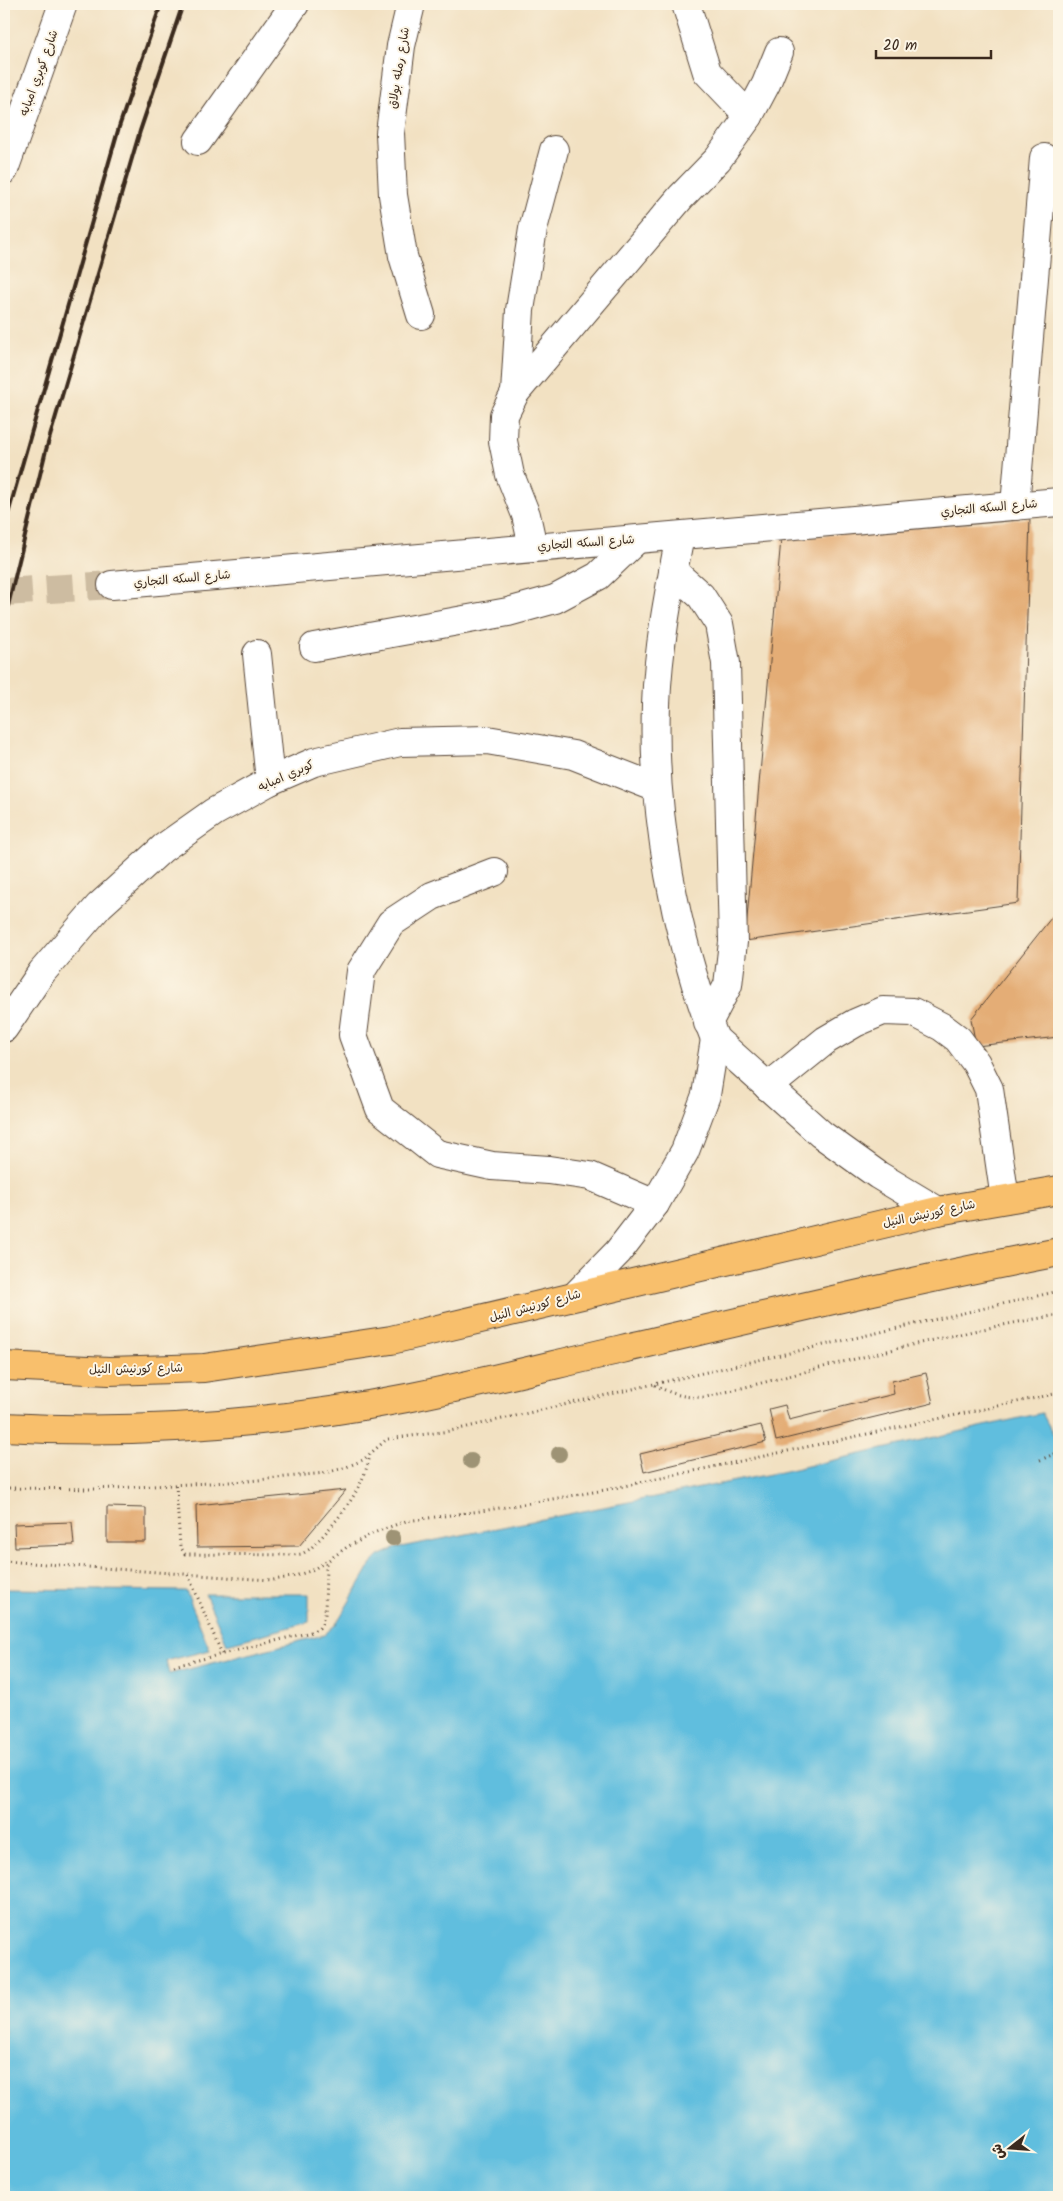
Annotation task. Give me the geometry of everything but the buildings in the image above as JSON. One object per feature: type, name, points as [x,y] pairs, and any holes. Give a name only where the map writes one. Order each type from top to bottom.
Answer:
[{"type":"highway","name":"شارع كورنيش النيل","points":[[4,1366],[109,1371],[204,1368],[390,1340],[484,1320],[576,1295],[938,1211],[1059,1190]]},
{"type":"highway","points":[[4,1427],[122,1428],[218,1423],[315,1413],[410,1397],[942,1275],[1059,1252]]},
{"type":"street","name":"شارع كوبري امبابه","points":[[4,170],[63,4]]},
{"type":"street","points":[[198,141],[295,4]]},
{"type":"street","name":"شارع رمله بولاق","points":[[411,4],[401,46],[390,133],[393,195],[403,256],[421,316]]},
{"type":"street","points":[[686,4],[707,72],[749,116]]},
{"type":"street","points":[[533,547],[526,515],[510,475],[503,441],[504,415],[515,393],[651,231],[718,159],[749,116],[766,84],[779,52]]},
{"type":"street","points":[[515,393],[522,302],[533,229],[554,150]]},
{"type":"street","points":[[1016,506],[1044,158]]},
{"type":"street","name":"شارع السكه التجاري","points":[[112,585],[1059,502]]},
{"type":"street","points":[[680,536],[664,622],[656,705],[657,788],[668,874],[689,957],[711,1031],[768,1087],[821,1134],[878,1176],[938,1211]]},
{"type":"street","points":[[314,647],[508,612],[555,599],[598,576],[636,540]]},
{"type":"street","points":[[576,1295],[618,1252],[655,1204],[685,1151],[706,1095],[711,1031],[728,985],[733,942],[726,663],[718,624],[701,596],[673,571]]},
{"type":"street","points":[[256,654],[270,781]]},
{"type":"street","name":"كوبري امبابه","points":[[4,1028],[42,972],[98,906],[163,848],[214,812],[270,781],[314,762],[400,742],[487,740],[574,755],[657,788]]},
{"type":"street","points":[[494,872],[432,896],[391,923],[361,971],[353,1035],[380,1109],[437,1154],[492,1166],[550,1170],[590,1176],[655,1204]]},
{"type":"street","points":[[768,1087],[826,1040],[855,1023],[883,1010],[913,1012],[942,1027],[958,1039],[976,1063],[985,1080],[989,1089],[1005,1199]]},
{"type":"path","points":[[388,1439],[443,1432],[1059,1291]]},
{"type":"path","points":[[654,1385],[670,1394],[688,1398],[706,1397],[947,1337],[1014,1322],[1059,1315]]},
{"type":"path","points":[[4,1561],[273,1580],[292,1577],[326,1562],[348,1546],[376,1532],[406,1521],[488,1510],[606,1490],[1059,1393]]},
{"type":"path","points":[[4,1488],[95,1489],[248,1481],[325,1473],[344,1468],[370,1455],[388,1439],[405,1411],[410,1397]]},
{"type":"path","points":[[1040,1460],[1059,1452]]},
{"type":"path","points":[[176,1485],[180,1546],[185,1554],[302,1554],[310,1549],[355,1494],[362,1482],[370,1455]]},
{"type":"path","points":[[174,1666],[311,1632],[319,1628],[325,1617],[326,1562]]},
{"type":"path","points":[[188,1575],[222,1654]]},
{"type":"water","points":[[1042,1413],[1059,1445],[1059,2197],[4,2197],[4,1589],[186,1591],[210,1650],[166,1661],[169,1674],[324,1635],[336,1624],[372,1563],[379,1556],[396,1548],[781,1472]]},
{"type":"water","points":[[205,1594],[309,1594],[309,1622],[227,1644]]},
{"type":"tunnel","points":[[4,592],[112,585]]},
{"type":"railway","points":[[4,528],[119,127],[161,4]]},
{"type":"railway","points":[[4,622],[46,450],[140,131],[183,4]]}]
